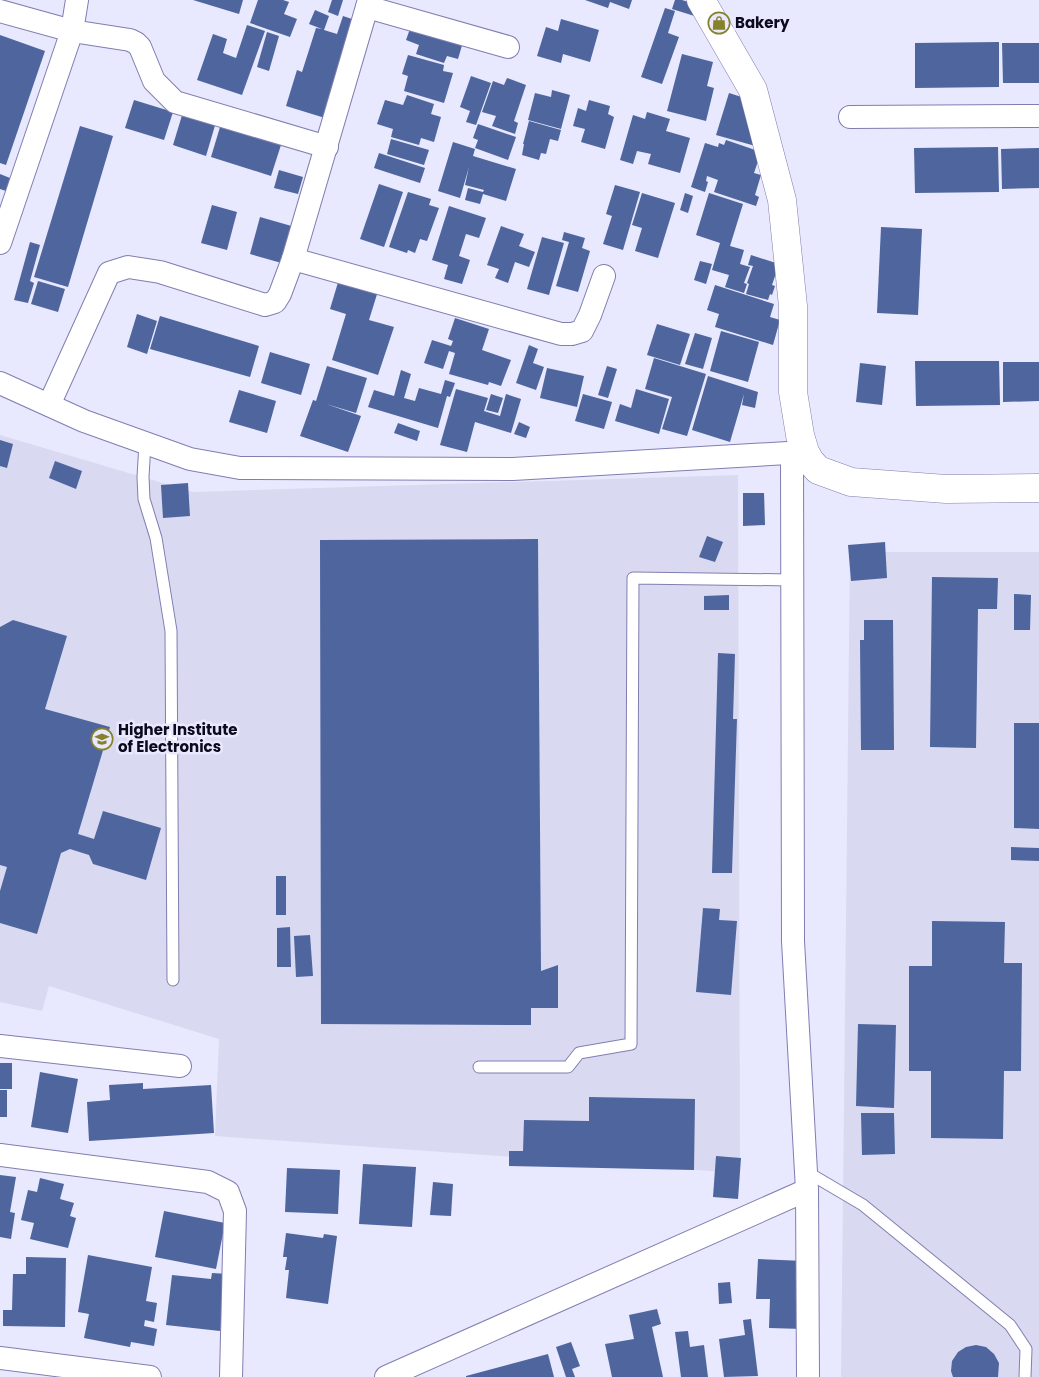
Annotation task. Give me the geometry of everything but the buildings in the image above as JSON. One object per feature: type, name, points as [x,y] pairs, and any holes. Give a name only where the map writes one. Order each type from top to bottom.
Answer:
[{"type":"street","points":[[0,243],[72,31],[77,0]]},
{"type":"street","points":[[701,0],[753,90],[782,200],[794,306],[793,392],[799,453],[792,580],[792,941],[807,1181],[808,1377]]},
{"type":"street","points":[[49,405],[109,273],[128,267],[160,272],[265,305],[275,302],[280,294],[292,259],[368,4],[508,47]]},
{"type":"street","points":[[0,11],[72,31],[130,40],[140,47],[154,81],[175,102],[326,146]]},
{"type":"street","points":[[850,117],[1039,116]]},
{"type":"street","points":[[292,259],[561,334],[572,334],[582,331],[604,276]]},
{"type":"street","points":[[0,383],[84,421],[190,459],[240,468],[513,469],[799,453],[818,470],[851,482],[946,489],[1039,488]]},
{"type":"street","points":[[0,1046],[180,1066]]},
{"type":"street","points":[[0,1155],[208,1182],[228,1192],[235,1211],[231,1377]]},
{"type":"street","points":[[386,1377],[807,1181]]},
{"type":"street","points":[[0,1358],[150,1377]]},
{"type":"lane","points":[[145,443],[144,499],[156,538],[171,631],[173,980]]},
{"type":"lane","points":[[479,1067],[568,1067],[579,1053],[631,1044],[633,578],[792,580]]},
{"type":"lane","points":[[807,1181],[863,1205],[1010,1325],[1026,1349],[1025,1377]]},
{"type":"shaded area","points":[[0,435],[193,492],[738,475],[740,1173],[215,1136],[219,1039],[49,986],[42,1011],[0,1002]]},
{"type":"shaded area","points":[[850,552],[1039,552],[1039,1377],[841,1377]]},
{"type":"place","name":"Bakery","points":[[719,23]]},
{"type":"place","name":"Higher Institute of Electronics","points":[[102,739]]}]
